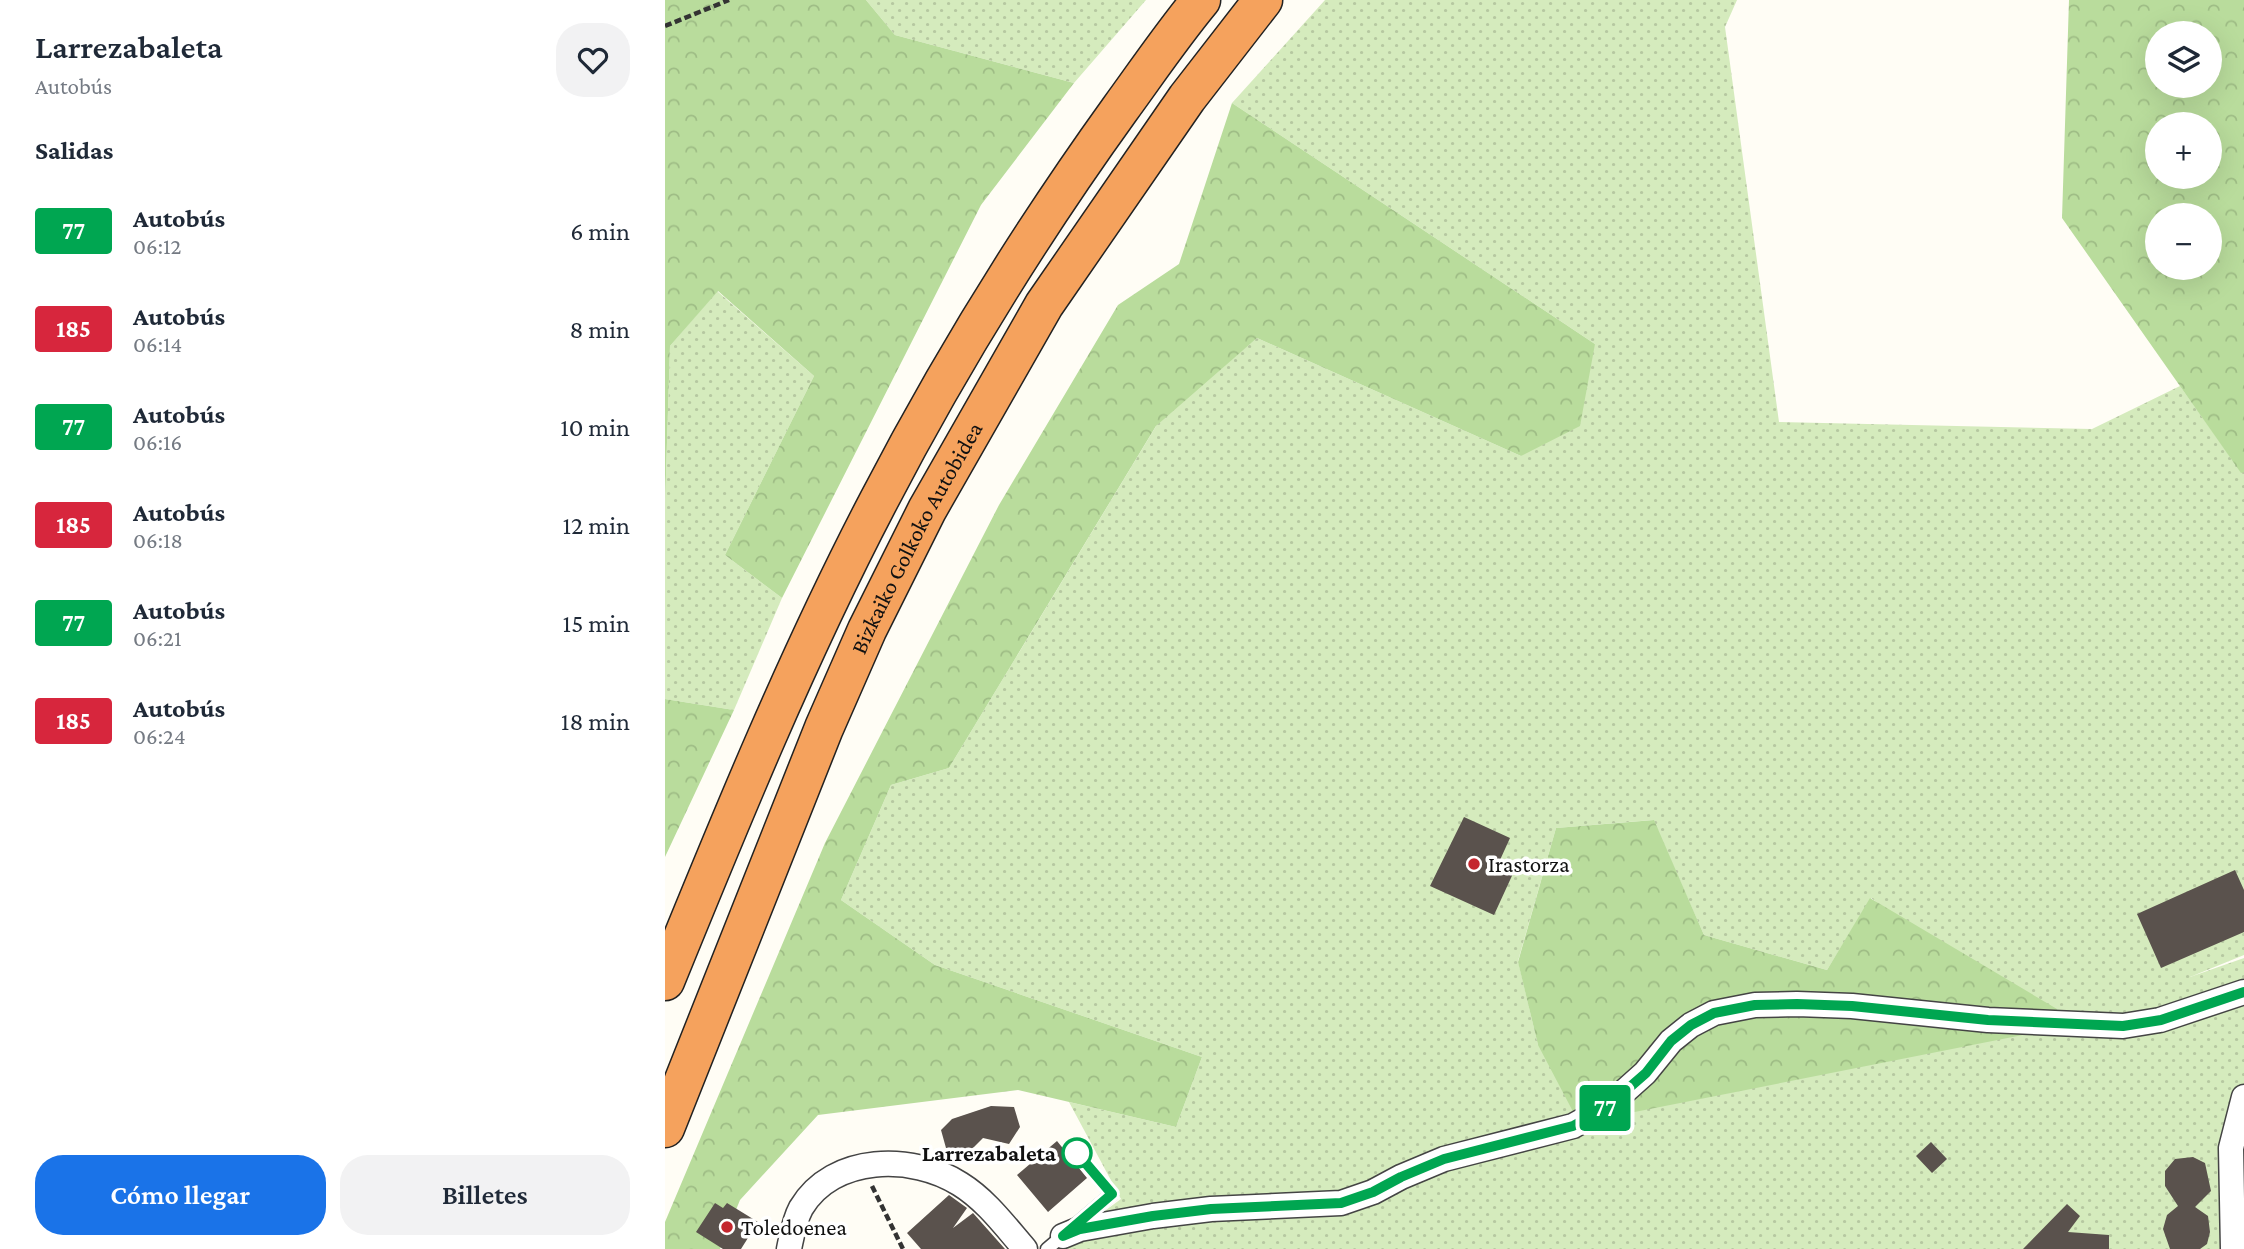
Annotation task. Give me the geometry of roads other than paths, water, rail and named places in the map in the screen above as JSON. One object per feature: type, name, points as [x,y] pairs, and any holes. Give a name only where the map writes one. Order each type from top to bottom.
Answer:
[{"type":"highway","points":[[665,981],[730,822],[808,646],[877,503],[933,401],[1017,260],[1094,145],[1201,0]]},
{"type":"highway","name":"Bizkaiko Golkoko Autobidea","points":[[665,1128],[824,728],[867,630],[927,510],[1044,305],[1187,99],[1263,0]]},
{"type":"street","points":[[1055,1243],[1080,1229],[1176,1213],[1341,1203],[1373,1192],[1444,1159],[1573,1126],[1607,1107],[1646,1073],[1671,1041],[1691,1025],[1714,1013],[1755,1005],[1797,1004],[1852,1006],[1988,1020],[2123,1026],[2161,1020],[2244,992]]},
{"type":"street","points":[[2233,1249],[2231,1148],[2244,1097]]},
{"type":"street","points":[[789,1249],[795,1221],[802,1206],[814,1192],[830,1180],[862,1166],[890,1163],[914,1166],[948,1177],[978,1196],[1024,1249]]},
{"type":"lane","points":[[1055,1243],[1112,1194],[1077,1153]]},
{"type":"place","name":"Irastorza","points":[[1474,864]]},
{"type":"place","name":"Larrezabaleta","points":[[1077,1153]]},
{"type":"place","name":"Toledoenea","points":[[727,1227]]}]
